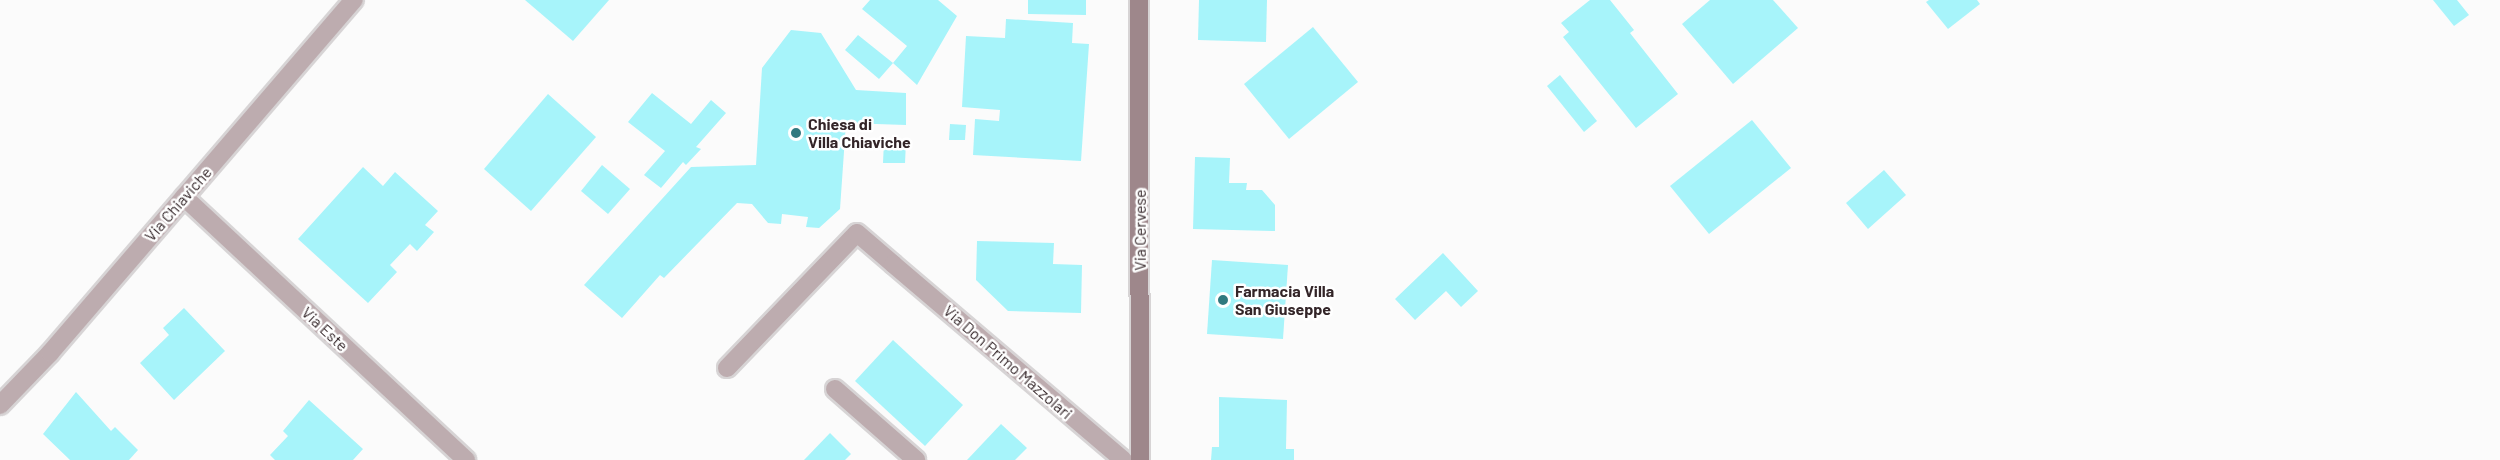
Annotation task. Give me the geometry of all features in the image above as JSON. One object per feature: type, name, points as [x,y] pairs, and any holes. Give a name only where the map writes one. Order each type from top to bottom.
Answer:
[{"type":"main road","name":"Via Cervese","points":[[1139,0],[1140,460]]},
{"type":"street","name":"Via Chiaviche","points":[[0,405],[50,353],[354,0]]},
{"type":"street","name":"Via Este","points":[[184,197],[466,460]]},
{"type":"street","name":"Via Don Primo Mazzolari","points":[[727,368],[857,233],[1123,460]]},
{"type":"street","points":[[835,389],[916,460]]},
{"type":"building","points":[[525,0],[609,0],[573,41]]},
{"type":"building","points":[[870,0],[938,0],[957,16],[917,85],[893,63],[907,46],[862,9]]},
{"type":"building","points":[[1028,0],[1086,0],[1086,15],[1028,14]]},
{"type":"building","points":[[1199,0],[1267,0],[1266,42],[1198,40]]},
{"type":"building","points":[[1590,0],[1610,0],[1634,30],[1630,33],[1678,94],[1636,128],[1563,37],[1569,32],[1561,23]]},
{"type":"building","points":[[1710,0],[1773,0],[1798,28],[1733,84],[1682,24]]},
{"type":"building","points":[[1929,0],[1977,0],[1980,4],[1948,29],[1926,2]]},
{"type":"building","points":[[2433,0],[2457,0],[2469,15],[2454,26]]},
{"type":"building","points":[[1006,19],[1073,23],[1072,43],[1089,44],[1081,161],[973,155],[975,119],[999,121],[1000,110],[962,107],[966,36],[1005,38]]},
{"type":"building","points":[[1313,27],[1358,82],[1289,139],[1244,84]]},
{"type":"building","points":[[791,30],[821,33],[856,90],[906,93],[906,125],[846,123],[840,209],[819,228],[806,227],[808,217],[782,214],[781,224],[768,223],[752,204],[737,203],[664,278],[660,275],[622,318],[584,285],[691,167],[756,165],[762,68]]},
{"type":"building","points":[[858,35],[893,63],[879,79],[845,50]]},
{"type":"building","points":[[1560,75],[1597,121],[1584,132],[1547,86]]},
{"type":"building","points":[[652,93],[691,124],[711,100],[726,113],[696,147],[701,149],[686,165],[683,162],[661,188],[644,175],[665,151],[628,122]]},
{"type":"building","points":[[548,94],[596,137],[531,211],[484,169]]},
{"type":"building","points":[[1752,120],[1791,168],[1709,234],[1670,186]]},
{"type":"building","points":[[950,124],[966,125],[965,140],[949,140]]},
{"type":"building","points":[[884,141],[906,142],[905,163],[883,163]]},
{"type":"building","points":[[1195,157],[1230,158],[1229,183],[1247,183],[1246,190],[1262,190],[1275,205],[1275,231],[1193,229]]},
{"type":"building","points":[[602,165],[630,189],[608,214],[581,191]]},
{"type":"building","points":[[363,167],[383,186],[395,172],[438,211],[425,225],[434,232],[417,251],[410,244],[390,265],[397,272],[368,303],[298,239]]},
{"type":"building","points":[[1884,170],[1906,195],[1868,229],[1846,203]]},
{"type":"building","points":[[977,241],[1054,243],[1053,264],[1082,265],[1081,313],[1008,311],[976,280]]},
{"type":"building","points":[[1443,253],[1478,291],[1461,307],[1446,291],[1415,320],[1395,299]]},
{"type":"building","points":[[1212,260],[1288,265],[1283,339],[1207,334]]},
{"type":"building","points":[[184,308],[225,351],[174,400],[140,363],[169,335],[163,328]]},
{"type":"building","points":[[893,340],[963,405],[925,446],[855,381]]},
{"type":"building","points":[[76,392],[111,431],[115,427],[138,450],[129,460],[70,460],[43,434]]},
{"type":"building","points":[[1219,397],[1287,400],[1286,449],[1294,449],[1294,460],[1211,460],[1212,447],[1219,447]]},
{"type":"building","points":[[309,400],[363,449],[353,460],[275,460],[270,455],[288,436],[283,431]]},
{"type":"building","points":[[1001,424],[1027,448],[1015,460],[967,460]]},
{"type":"building","points":[[830,433],[851,454],[845,460],[804,460]]},
{"type":"place","name":"Chiesa di Villa Chiaviche","points":[[796,133]]},
{"type":"place","name":"Farmacia Villa San Giuseppe","points":[[1223,300]]}]
